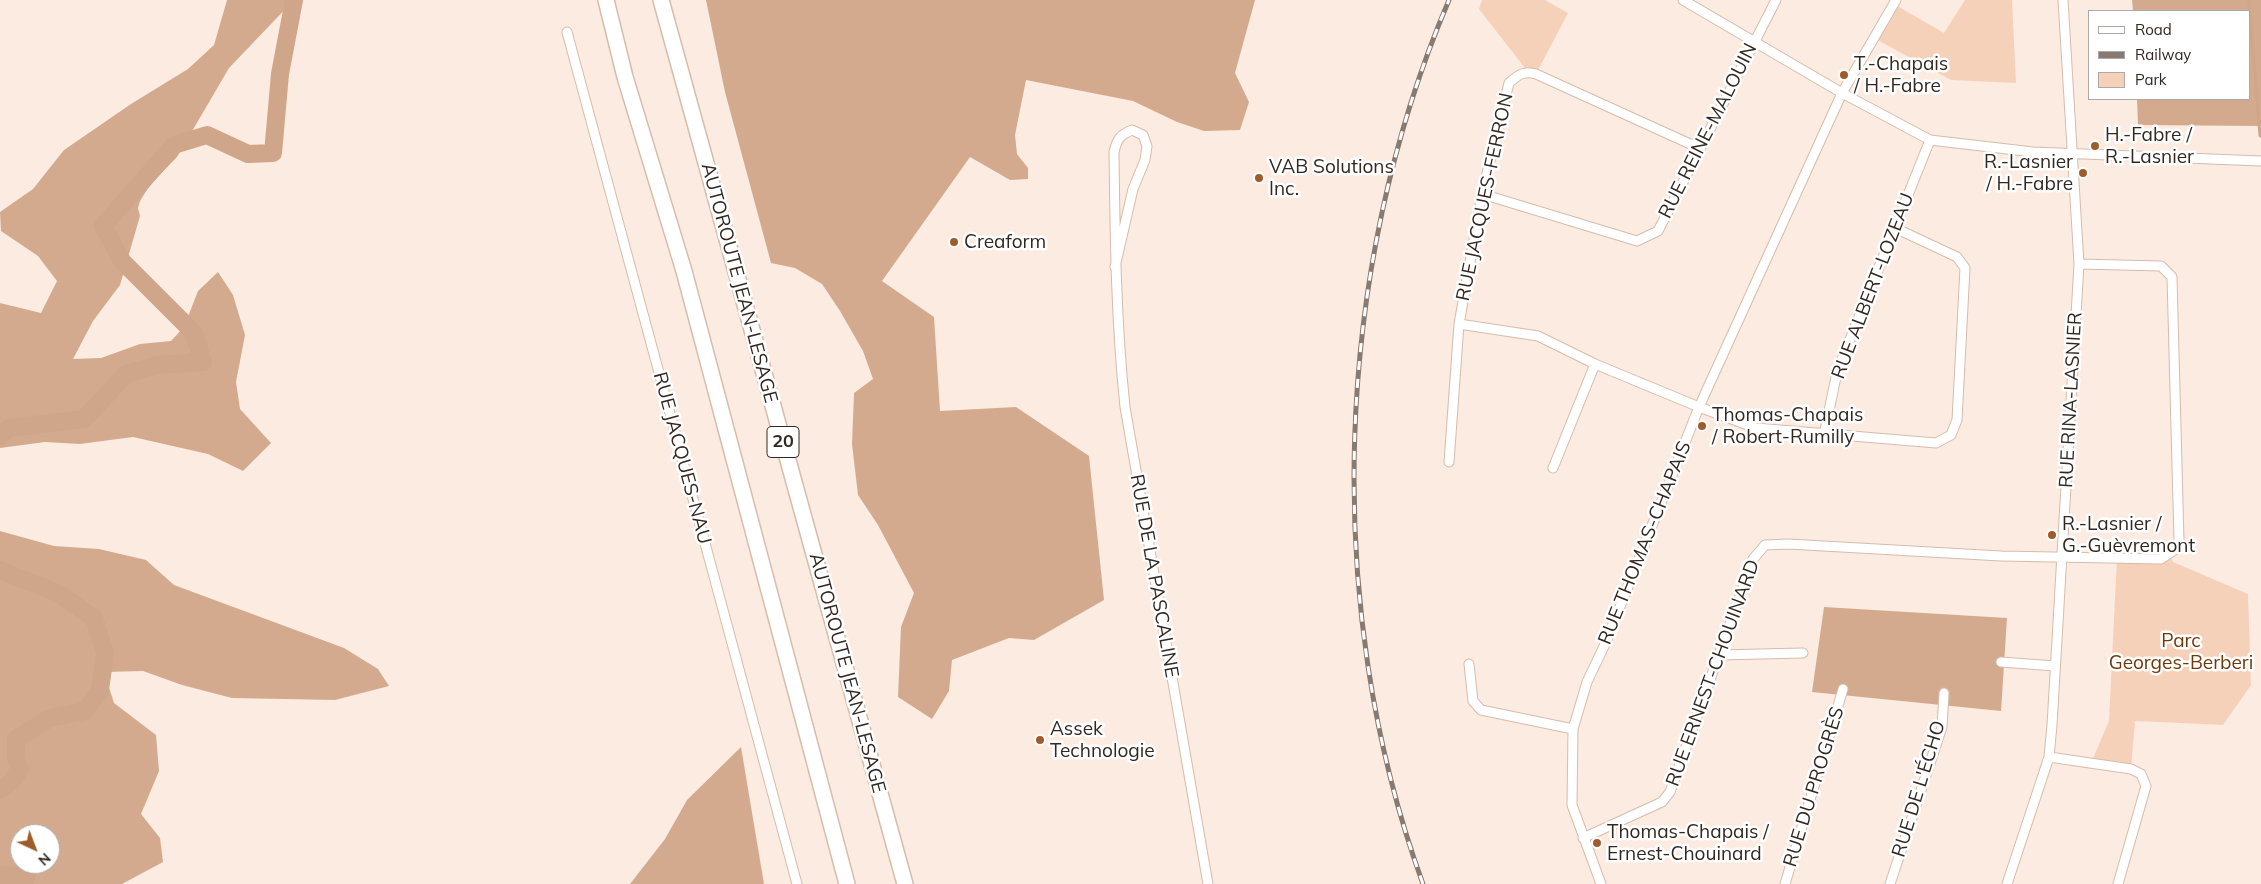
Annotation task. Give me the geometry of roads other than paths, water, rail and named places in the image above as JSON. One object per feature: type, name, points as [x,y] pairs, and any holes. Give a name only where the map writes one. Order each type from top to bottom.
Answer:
[{"type":"highway","points":[[606,0],[626,77],[686,280],[847,884]]},
{"type":"highway","name":"AUTOROUTE JEAN-LESAGE","points":[[661,0],[904,884]]},
{"type":"street","points":[[1683,0],[1842,93],[1930,140],[2033,152],[2261,161]]},
{"type":"street","name":"RUE REINE-MALOUIN","points":[[1482,194],[1637,241],[1658,231],[1776,0]]},
{"type":"street","name":"RUE THOMAS-CHAPAIS","points":[[1601,884],[1572,805],[1573,729],[1587,682],[1606,642],[1699,407],[1842,93],[1896,0]]},
{"type":"street","name":"RUE RINA-LASNIER","points":[[2007,884],[2050,757],[2079,264],[2063,0]]},
{"type":"street","name":"RUE JACQUES-NAU","points":[[567,32],[796,884]]},
{"type":"street","name":"RUE JACQUES-FERRON","points":[[1449,462],[1459,324],[1482,194],[1509,83],[1518,74],[1528,72],[1700,148]]},
{"type":"street","name":"RUE DE LA PASCALINE","points":[[1115,267],[1133,188],[1145,160],[1147,146],[1143,135],[1132,130],[1121,134],[1116,142],[1114,152],[1115,267],[1118,340],[1125,407],[1208,884]]},
{"type":"street","name":"RUE ALBERT-LOZEAU","points":[[1824,435],[1837,372],[1930,140]]},
{"type":"street","points":[[1459,324],[1538,336],[1595,364],[1699,407],[1756,428],[1936,443],[1951,435],[1958,420],[1965,268],[1957,257],[1895,228]]},
{"type":"street","points":[[2062,557],[2161,559],[2176,549],[2179,542],[2172,277],[2161,266],[2079,264]]},
{"type":"street","points":[[1553,468],[1595,364]]},
{"type":"street","name":"RUE ERNEST-CHOUINARD","points":[[1583,838],[1662,802],[1670,792],[1753,559],[1764,545],[1788,544],[2001,556],[2062,557]]},
{"type":"street","points":[[1718,655],[1803,653]]},
{"type":"street","points":[[2001,662],[2055,666]]},
{"type":"street","points":[[1469,664],[1473,701],[1481,710],[1573,729]]},
{"type":"street","name":"RUE DU PROGRÈS","points":[[1786,884],[1843,689]]},
{"type":"street","name":"RUE DE L'ÉCHO","points":[[1890,884],[1942,727],[1944,693]]},
{"type":"street","points":[[2050,757],[2131,769],[2141,774],[2146,786],[2118,884]]},
{"type":"waterway","points":[[0,436],[9,428],[84,419],[126,374],[157,365],[203,362],[194,333],[122,261],[103,226],[174,145],[207,135],[248,154],[273,153],[280,74],[294,0]]},
{"type":"waterway","points":[[2249,0],[2249,10]]},
{"type":"waterway","points":[[2251,26],[2260,136]]},
{"type":"waterway","points":[[0,570],[58,593],[94,618],[105,653],[100,690],[85,711],[50,718],[16,739],[16,759],[20,769],[11,782],[0,790]]},
{"type":"waterway","points":[[0,875],[27,876],[24,884]]},
{"type":"railway","points":[[1423,884],[1390,778],[1368,667],[1356,554],[1355,440],[1363,326],[1382,214],[1410,104],[1449,0]]},
{"type":"place","name":"T.-Chapais / H.-Fabre","points":[[1844,75]]},
{"type":"place","name":"H.-Fabre / R.-Lasnier","points":[[2095,146]]},
{"type":"place","name":"R.-Lasnier / H.-Fabre","points":[[2083,173]]},
{"type":"place","name":"VAB Solutions Inc.","points":[[1259,178]]},
{"type":"place","name":"Creaform","points":[[954,242]]},
{"type":"place","name":"Thomas-Chapais / Robert-Rumilly","points":[[1702,426]]},
{"type":"place","name":"R.-Lasnier / G.-Guèvremont","points":[[2052,535]]},
{"type":"place","name":"Assek Technologie","points":[[1040,740]]},
{"type":"place","name":"Thomas-Chapais / Ernest-Chouinard","points":[[1597,843]]},
{"type":"park label","name":"Parc Georges-Berberi","points":[[2181,652]]}]
